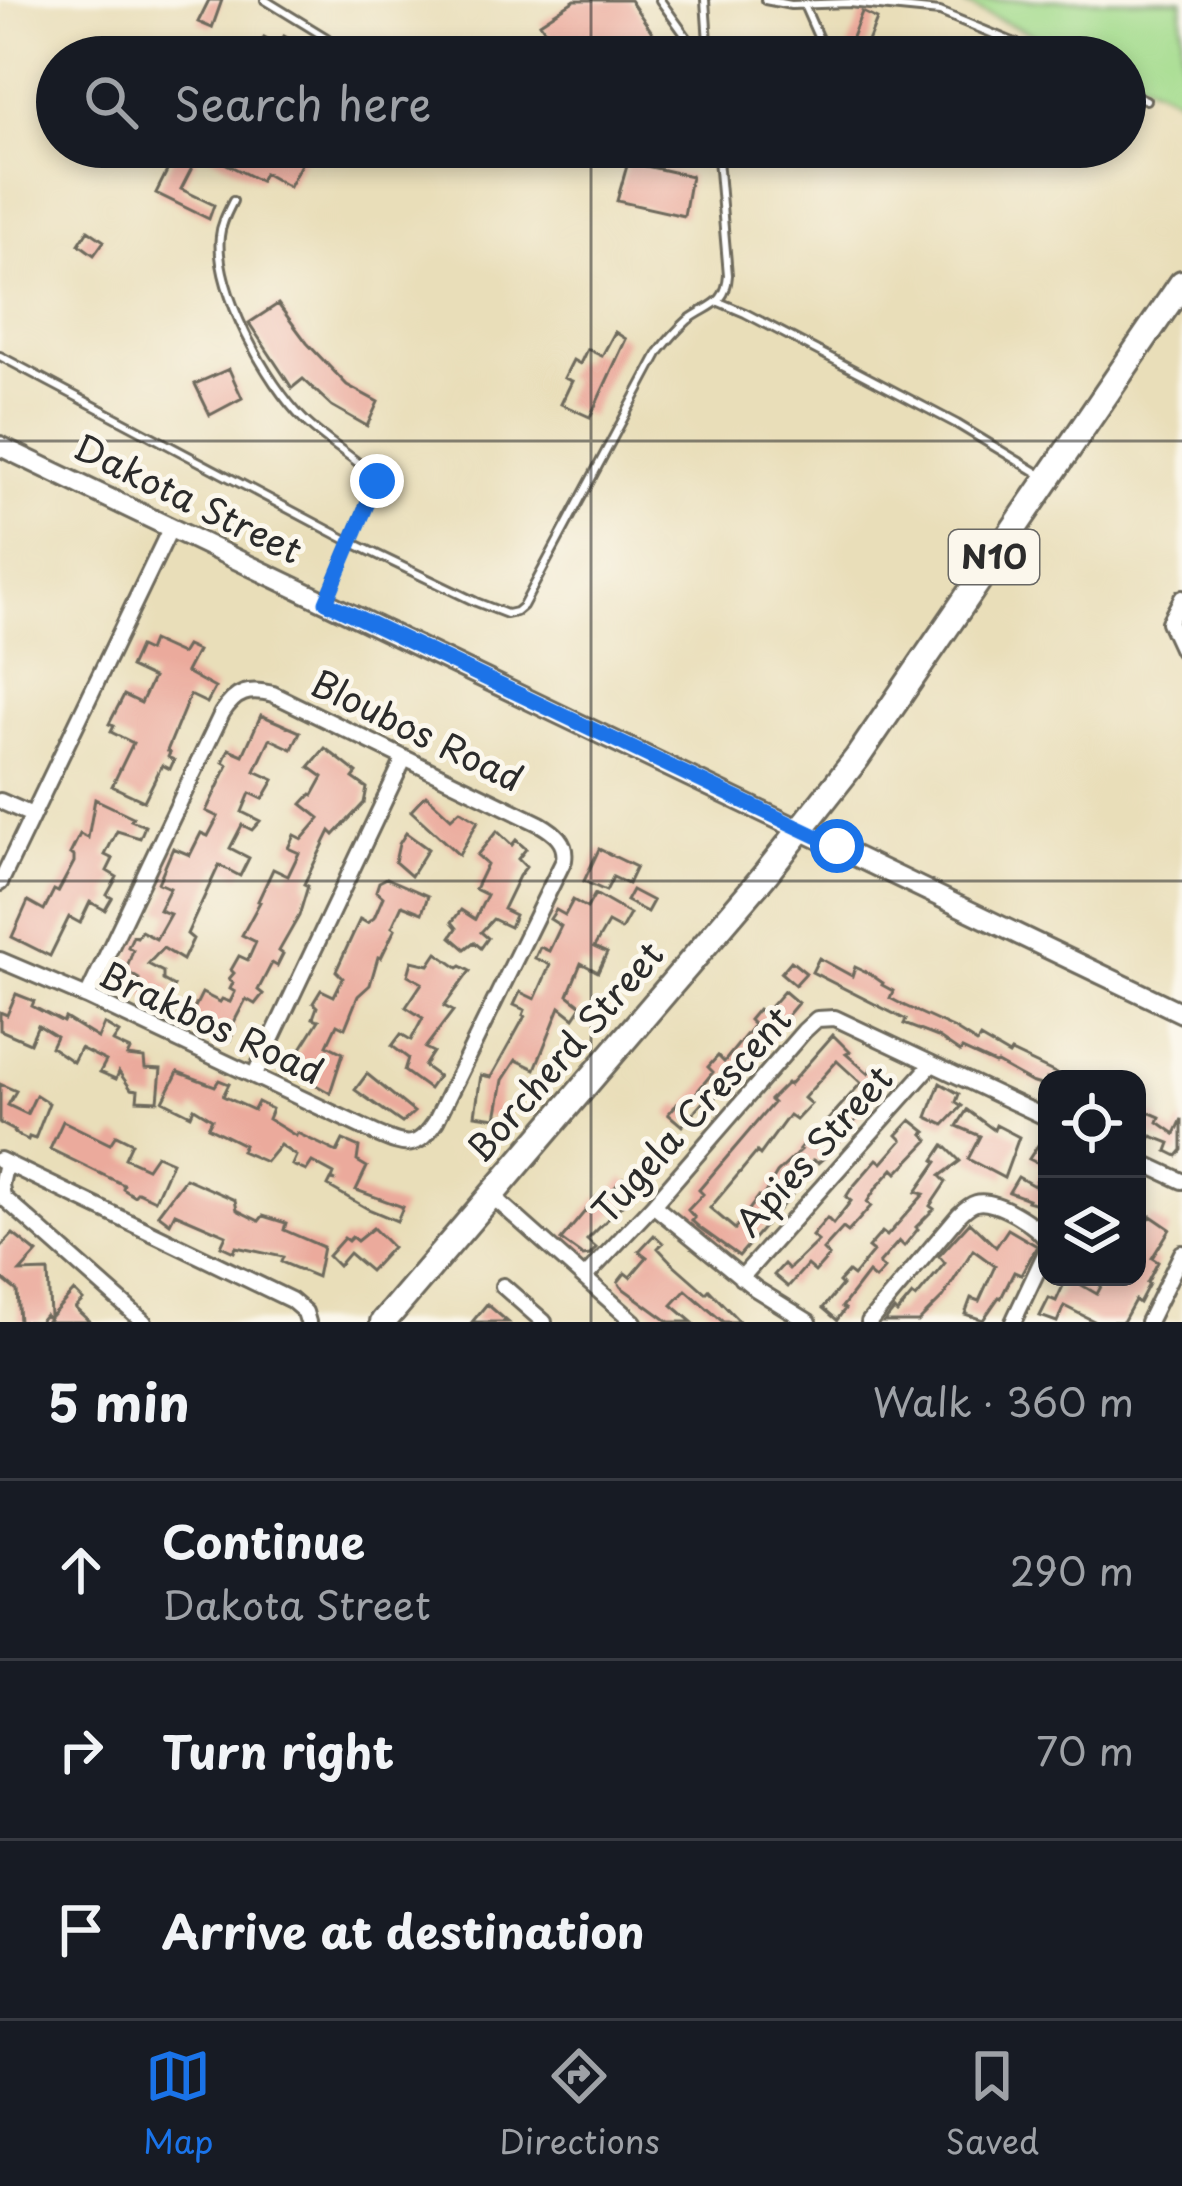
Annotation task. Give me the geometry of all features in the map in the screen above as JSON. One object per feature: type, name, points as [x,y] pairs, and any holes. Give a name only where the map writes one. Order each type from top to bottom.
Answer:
[{"type":"highway","name":"N10","points":[[802,829],[857,758],[1178,295]]},
{"type":"highway","name":"Borcherd Street","points":[[383,1322],[802,829]]},
{"type":"street","name":"Dakota Street","points":[[0,446],[1182,1013]]},
{"type":"street","points":[[0,883],[171,527]]},
{"type":"street","points":[[1182,598],[1169,622],[1182,650]]},
{"type":"street","name":"Bloubos Road","points":[[87,997],[230,699],[241,692],[273,694],[540,824],[564,848],[564,860],[436,1121],[420,1141],[396,1143]]},
{"type":"street","points":[[254,1076],[404,759]]},
{"type":"street","points":[[0,801],[32,815]]},
{"type":"street","name":"Brakbos Road","points":[[0,960],[396,1143]]},
{"type":"street","name":"Tugela Crescent","points":[[585,1277],[817,1019],[836,1018],[1038,1114]]},
{"type":"street","name":"Apies Street","points":[[742,1278],[932,1064]]},
{"type":"street","points":[[144,1322],[3,1197],[3,1162],[291,1300],[305,1312],[308,1322]]},
{"type":"street","points":[[1146,1164],[1182,1180]]},
{"type":"street","points":[[490,1194],[634,1322]]},
{"type":"street","points":[[869,1322],[972,1204],[985,1203],[1038,1228]]},
{"type":"street","points":[[653,1205],[768,1298],[809,1322]]},
{"type":"street","points":[[1148,1322],[1178,1273],[1182,1253]]},
{"type":"street","points":[[1013,1322],[1038,1269]]},
{"type":"street","points":[[503,1286],[544,1322]]},
{"type":"lane","points":[[265,0],[324,36]]},
{"type":"lane","points":[[660,0],[688,36]]},
{"type":"lane","points":[[705,0],[705,36]]},
{"type":"lane","points":[[765,0],[940,12],[998,36]]},
{"type":"lane","points":[[804,5],[817,36]]},
{"type":"lane","points":[[0,356],[351,542],[507,614],[519,610],[659,352],[674,333],[725,294],[728,275],[719,168]]},
{"type":"lane","points":[[233,201],[220,248],[233,305],[251,344],[286,402],[376,477],[326,602]]},
{"type":"lane","points":[[719,302],[957,424],[1047,479]]},
{"type":"green space","points":[[955,0],[1182,0],[1182,100],[1146,84],[1146,36],[1036,36]]},
{"type":"building","points":[[209,0],[222,0],[212,28],[198,22]]},
{"type":"building","points":[[575,0],[630,0],[655,36],[548,36],[540,23]]},
{"type":"building","points":[[862,12],[877,19],[870,36],[853,36]]},
{"type":"building","points":[[168,168],[192,168],[181,189],[214,205],[209,219],[156,193]]},
{"type":"building","points":[[234,168],[299,168],[289,187],[264,173],[260,181]]},
{"type":"building","points":[[626,168],[691,176],[684,216],[617,201]]},
{"type":"building","points":[[88,230],[104,241],[94,255],[79,244]]},
{"type":"building","points":[[278,304],[347,385],[378,402],[367,426],[332,406],[303,379],[292,388],[249,323]]},
{"type":"building","points":[[615,332],[626,339],[590,417],[561,404],[572,381],[564,378],[573,360],[580,364],[587,349],[602,356]]},
{"type":"building","points":[[229,369],[242,398],[210,415],[195,384]]},
{"type":"building","points":[[152,641],[181,654],[186,646],[197,651],[186,672],[215,688],[207,703],[190,695],[167,751],[174,760],[170,769],[162,765],[144,801],[112,786],[133,743],[111,732],[114,726],[109,724],[124,695],[141,703],[153,678],[130,667],[139,647],[148,651]]},
{"type":"building","points":[[261,715],[300,732],[292,749],[270,739],[255,771],[274,780],[263,799],[250,793],[242,812],[260,821],[252,830],[242,825],[230,848],[249,858],[240,876],[219,865],[187,934],[193,939],[183,960],[163,948],[148,964],[174,986],[164,1003],[137,993],[139,979],[126,971],[133,950],[128,947],[141,931],[156,939],[170,914],[159,910],[170,888],[158,883],[173,848],[190,855],[201,833],[208,836],[218,817],[206,811],[228,765],[223,762],[229,749],[243,755]]},
{"type":"building","points":[[325,748],[357,773],[353,778],[367,788],[364,803],[334,835],[330,831],[304,884],[308,886],[299,916],[279,951],[283,954],[277,966],[272,963],[255,1004],[246,999],[230,1040],[202,1028],[204,1022],[191,1015],[202,993],[230,1002],[235,992],[230,989],[231,970],[239,956],[248,960],[256,942],[242,935],[273,869],[288,876],[299,853],[288,848],[294,835],[302,839],[320,818],[302,804],[323,777],[309,767]]},
{"type":"building","points":[[426,795],[451,818],[460,810],[478,821],[459,855],[411,811]]},
{"type":"building","points":[[95,799],[145,826],[140,838],[117,831],[105,855],[113,859],[107,871],[117,877],[107,895],[112,898],[105,910],[90,902],[80,923],[69,917],[50,956],[12,937],[28,901],[44,910],[54,890],[58,892],[74,862],[70,854],[80,834],[88,838]]},
{"type":"building","points":[[497,831],[512,845],[516,840],[526,849],[518,859],[526,867],[503,909],[515,915],[510,927],[493,919],[481,932],[488,938],[481,948],[474,942],[465,949],[451,937],[457,928],[452,922],[461,910],[475,919],[487,895],[475,889],[487,864],[477,855]]},
{"type":"building","points":[[406,833],[428,849],[411,876],[395,862]]},
{"type":"building","points":[[599,849],[636,867],[628,884],[613,877],[606,891],[584,881]]},
{"type":"building","points":[[387,878],[428,896],[422,913],[402,905],[370,985],[358,996],[345,1028],[337,1024],[327,1045],[343,1053],[330,1093],[288,1069],[319,1020],[313,1018],[317,1007],[313,1003],[321,990],[334,996],[343,978],[336,971],[360,919],[367,923],[374,918],[383,897],[376,891]]},
{"type":"building","points":[[632,890],[653,901],[647,912],[626,901]]},
{"type":"building","points":[[595,894],[630,914],[621,930],[608,923],[594,947],[607,953],[598,972],[581,963],[568,995],[582,1006],[574,1018],[560,1007],[535,1069],[516,1060],[503,1080],[496,1118],[475,1115],[481,1075],[491,1077],[525,1016],[525,1010],[514,1005],[520,992],[535,999],[550,965],[535,958],[540,947],[549,951],[561,926],[550,919],[556,910],[565,915],[573,900],[587,908]]},
{"type":"building","points":[[437,953],[470,971],[444,1006],[453,1011],[425,1048],[433,1052],[424,1066],[438,1076],[429,1089],[404,1071],[408,1058],[392,1046],[401,1034],[411,1040],[423,1018],[406,1007],[422,983],[408,975],[412,961],[429,965]]},
{"type":"building","points":[[819,958],[852,976],[855,967],[883,983],[893,991],[890,998],[905,1006],[977,1043],[980,1038],[1049,1070],[1038,1070],[1038,1084],[1031,1082],[904,1024],[906,1020],[812,972]]},
{"type":"building","points":[[791,961],[806,973],[795,985],[781,973]]},
{"type":"building","points":[[784,991],[798,1003],[782,1022],[776,1016],[753,1045],[758,1049],[748,1061],[743,1057],[712,1091],[717,1095],[707,1107],[702,1103],[682,1126],[668,1114],[678,1103],[684,1108],[713,1072],[708,1067],[718,1056],[724,1062],[754,1025],[749,1020],[758,1009],[764,1014]]},
{"type":"building","points":[[16,994],[98,1038],[104,1024],[119,1033],[113,1042],[130,1050],[127,1056],[144,1058],[145,1068],[161,1069],[158,1101],[137,1100],[138,1090],[131,1089],[119,1072],[116,1079],[100,1072],[106,1061],[80,1048],[73,1062],[51,1047],[56,1036],[38,1025],[30,1043],[0,1030],[0,1012],[7,1015]]},
{"type":"building","points":[[833,1035],[868,1073],[875,1066],[889,1078],[825,1157],[818,1163],[813,1160],[795,1191],[739,1256],[692,1221],[695,1218],[688,1210],[703,1194],[699,1190],[773,1103],[770,1100]],"holes":[[[837,1061],[861,1083],[777,1173],[735,1229],[710,1208],[757,1152],[760,1155],[789,1115],[796,1120],[811,1104],[804,1098]]]},
{"type":"building","points":[[178,1072],[215,1086],[219,1080],[229,1084],[223,1096],[254,1110],[258,1102],[272,1109],[268,1119],[296,1136],[337,1152],[343,1140],[359,1147],[357,1161],[367,1167],[356,1190],[403,1207],[397,1221],[328,1186],[336,1181],[334,1174],[312,1162],[306,1171],[292,1165],[296,1156],[280,1145],[266,1162],[208,1127],[212,1119],[194,1108],[191,1115],[163,1101]]},
{"type":"building","points":[[367,1074],[414,1112],[402,1123],[355,1090]]},
{"type":"building","points":[[940,1083],[959,1094],[956,1102],[962,1106],[944,1125],[927,1117]]},
{"type":"building","points":[[0,1084],[16,1091],[8,1105],[27,1114],[36,1095],[49,1103],[35,1139],[28,1140],[0,1123]]},
{"type":"building","points":[[967,1110],[994,1130],[996,1125],[1019,1137],[1004,1178],[968,1159],[980,1136],[957,1126]]},
{"type":"building","points":[[1146,1111],[1160,1117],[1158,1122],[1175,1134],[1182,1119],[1182,1150],[1177,1156],[1167,1151],[1170,1143],[1152,1136],[1149,1141]]},
{"type":"building","points":[[911,1120],[929,1140],[877,1187],[867,1202],[871,1206],[848,1232],[843,1228],[823,1250],[829,1256],[815,1272],[807,1265],[788,1287],[774,1275],[784,1264],[789,1269],[818,1241],[812,1236],[827,1218],[833,1224],[851,1201],[846,1197],[851,1189],[877,1159],[882,1163],[902,1140],[897,1135]]},
{"type":"building","points":[[63,1121],[110,1144],[116,1135],[132,1143],[125,1158],[147,1168],[156,1155],[172,1162],[155,1200],[138,1192],[134,1196],[124,1185],[50,1149]]},
{"type":"building","points":[[944,1145],[960,1161],[940,1176],[946,1182],[930,1206],[934,1209],[904,1246],[899,1241],[879,1264],[884,1269],[875,1279],[868,1273],[837,1320],[823,1308],[842,1285],[839,1282],[848,1272],[853,1276],[873,1252],[868,1248],[882,1232],[887,1236],[924,1194],[916,1192]]},
{"type":"building","points":[[1018,1177],[1034,1186],[1038,1177],[1038,1204],[1009,1192]]},
{"type":"building","points":[[185,1178],[235,1200],[237,1210],[259,1221],[263,1216],[286,1223],[284,1230],[323,1247],[317,1277],[281,1262],[283,1257],[236,1247],[234,1252],[221,1246],[226,1235],[175,1213],[170,1223],[158,1214]]},
{"type":"building","points":[[623,1178],[637,1190],[587,1240],[596,1248],[590,1255],[583,1256],[561,1240],[597,1197],[603,1201]]},
{"type":"building","points":[[1151,1216],[1170,1229],[1152,1258],[1158,1262],[1149,1284],[1123,1322],[1096,1322],[1064,1306],[1057,1322],[1040,1316],[1049,1298],[1056,1301],[1063,1286],[1083,1286],[1097,1294],[1101,1286],[1146,1286],[1146,1222]]},
{"type":"building","points":[[970,1222],[996,1247],[1008,1229],[1037,1246],[1021,1275],[1014,1272],[983,1320],[965,1314],[971,1298],[979,1301],[995,1266],[973,1250],[943,1297],[918,1322],[884,1322],[912,1295],[916,1298],[945,1263],[939,1256]]},
{"type":"building","points":[[373,1228],[392,1247],[370,1271],[349,1253],[338,1266],[328,1256],[344,1238],[357,1241]]},
{"type":"building","points":[[13,1234],[37,1253],[20,1272],[48,1271],[50,1317],[74,1291],[83,1300],[75,1308],[90,1322],[46,1322],[45,1315],[39,1322],[19,1322],[17,1291],[0,1277],[0,1248]]},
{"type":"building","points":[[654,1235],[663,1243],[658,1248],[672,1263],[706,1293],[709,1290],[740,1322],[723,1322],[686,1290],[672,1305],[692,1322],[669,1322],[621,1287],[618,1282],[625,1273],[630,1277],[647,1257],[639,1251]]},
{"type":"building","points":[[487,1304],[508,1322],[472,1322]]},
{"type":"route","points":[[377,481],[326,602],[837,846]]}]
